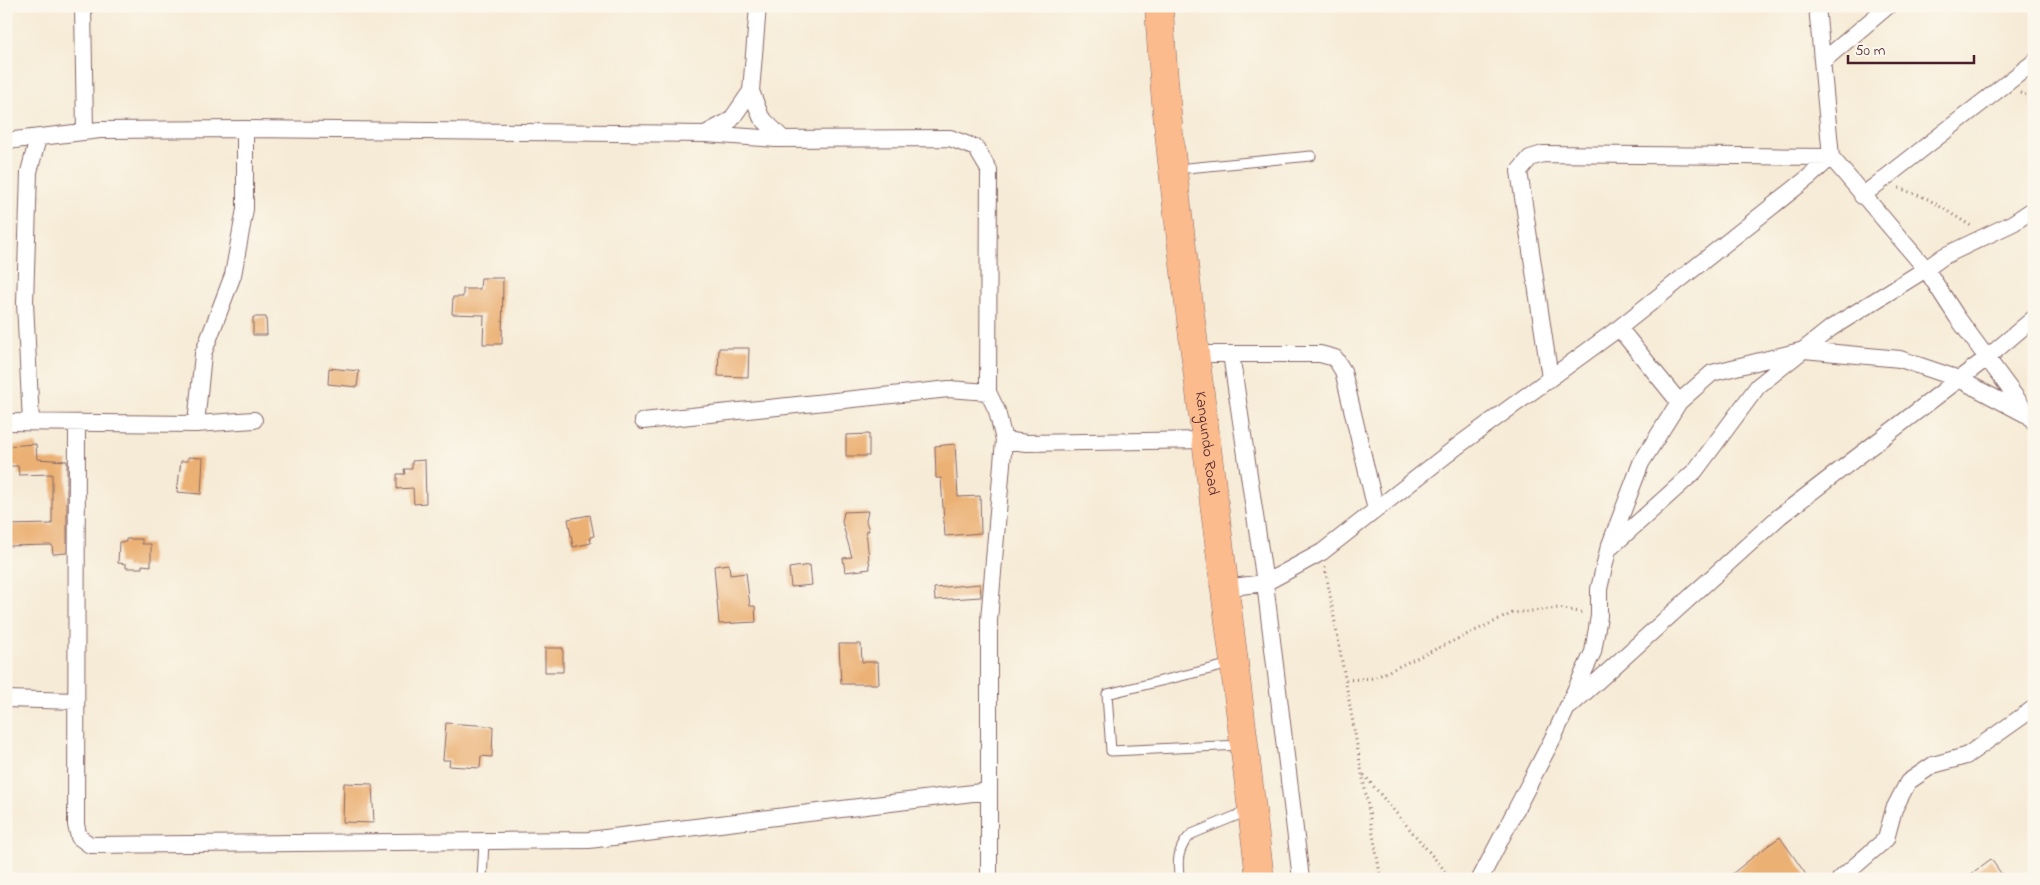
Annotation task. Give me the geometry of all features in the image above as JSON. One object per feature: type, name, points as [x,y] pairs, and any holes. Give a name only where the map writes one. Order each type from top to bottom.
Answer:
[{"type":"highway","name":"Kangundo Road","points":[[1159,6],[1161,52],[1205,440],[1245,745],[1260,879]]},
{"type":"street","points":[[83,6],[85,132]]},
{"type":"street","points":[[758,6],[751,91],[760,117],[783,139]]},
{"type":"street","points":[[1817,6],[1830,157],[1926,269],[1957,317],[1988,357],[2032,423]]},
{"type":"street","points":[[1823,61],[1888,6]]},
{"type":"street","points":[[1862,196],[2034,62]]},
{"type":"street","points":[[705,134],[732,120],[751,91]]},
{"type":"street","points":[[196,424],[203,354],[233,275],[245,209],[245,129]]},
{"type":"street","points":[[6,141],[85,132],[245,129],[705,134],[783,139],[950,138],[976,148],[989,170],[988,392],[997,411],[1004,440],[989,620],[989,879]]},
{"type":"street","points":[[31,422],[25,303],[29,172],[38,138]]},
{"type":"street","points":[[1550,378],[1519,171],[1530,158],[1543,154],[1830,157]]},
{"type":"street","points":[[1224,588],[1265,583],[1322,552],[1550,378],[1619,328],[1794,189],[1830,157]]},
{"type":"street","points":[[1608,550],[1695,471],[1758,386],[1831,328],[1944,256],[1985,237],[2034,209]]},
{"type":"street","points":[[1566,709],[1780,516],[1988,357],[2034,318]]},
{"type":"street","points":[[1619,328],[1679,402]]},
{"type":"street","points":[[1480,879],[1593,652],[1599,616],[1599,589],[1608,550],[1641,464],[1679,402],[1712,372],[1804,350],[1900,359],[1959,379],[2032,423]]},
{"type":"street","points":[[1196,354],[1320,354],[1335,358],[1343,371],[1376,510]]},
{"type":"street","points":[[1231,354],[1265,583],[1301,879]]},
{"type":"street","points":[[643,421],[949,389],[988,392]]},
{"type":"street","points":[[6,422],[196,424],[254,420]]},
{"type":"street","points":[[77,423],[76,826],[79,837],[90,846],[589,840],[989,791]]},
{"type":"street","points":[[1004,440],[1026,443],[1205,440]]},
{"type":"street","points":[[6,699],[76,701]]},
{"type":"street","points":[[1840,879],[1886,839],[1894,809],[1908,782],[1933,765],[1966,756],[2034,708]]},
{"type":"lane","points":[[1174,170],[1311,156]]},
{"type":"lane","points":[[1234,663],[1107,694],[1112,750],[1245,745]]},
{"type":"lane","points":[[1180,879],[1178,859],[1185,840],[1192,834],[1252,809]]},
{"type":"lane","points":[[482,879],[484,842]]},
{"type":"path","points":[[1898,187],[1928,199],[1985,237]]},
{"type":"path","points":[[1322,552],[1381,879]]},
{"type":"path","points":[[1346,680],[1374,678],[1513,613],[1558,608],[1599,616]]},
{"type":"path","points":[[1363,775],[1452,879]]},
{"type":"building","points":[[481,278],[503,278],[502,344],[483,344],[484,315],[452,314],[453,297],[463,297],[463,289],[480,289]]},
{"type":"building","points":[[253,317],[266,317],[267,335],[253,335]]},
{"type":"building","points":[[719,348],[749,348],[748,377],[718,376]]},
{"type":"building","points":[[329,368],[359,371],[357,387],[328,384]]},
{"type":"building","points":[[869,434],[869,456],[846,456],[846,435]]},
{"type":"building","points":[[36,444],[37,459],[67,461],[67,553],[53,554],[52,545],[6,546],[6,525],[52,524],[52,474],[19,475],[18,466],[6,466],[6,446]]},
{"type":"building","points":[[955,444],[958,497],[980,496],[981,533],[945,536],[941,478],[936,478],[935,446]]},
{"type":"building","points":[[188,457],[203,458],[201,494],[177,492],[181,461],[188,461]]},
{"type":"building","points":[[425,460],[426,503],[414,504],[413,488],[397,489],[397,474],[405,474],[404,469],[412,469],[412,461]]},
{"type":"building","points":[[868,511],[866,521],[869,531],[866,531],[870,569],[845,572],[843,558],[852,557],[842,522],[844,512]]},
{"type":"building","points":[[590,515],[594,536],[590,537],[591,543],[573,547],[568,519]]},
{"type":"building","points":[[126,539],[142,539],[142,544],[151,544],[151,566],[142,565],[142,568],[126,568],[126,564],[118,563],[119,542],[126,542]]},
{"type":"building","points":[[729,564],[730,575],[746,573],[750,606],[755,606],[756,622],[719,624],[714,566]]},
{"type":"building","points":[[810,565],[812,585],[791,587],[789,568]]},
{"type":"building","points":[[980,584],[981,597],[935,600],[934,588]]},
{"type":"building","points":[[839,644],[861,644],[862,662],[878,662],[879,684],[841,684]]},
{"type":"building","points":[[545,648],[563,648],[563,672],[545,672]]},
{"type":"building","points":[[446,723],[493,726],[492,757],[481,756],[480,768],[449,766],[450,760],[443,760]]},
{"type":"building","points":[[344,783],[372,784],[374,823],[343,822]]},
{"type":"building","points":[[1780,837],[1809,879],[1726,879],[1754,856]]},
{"type":"building","points":[[1991,859],[2005,879],[1964,879]]}]
